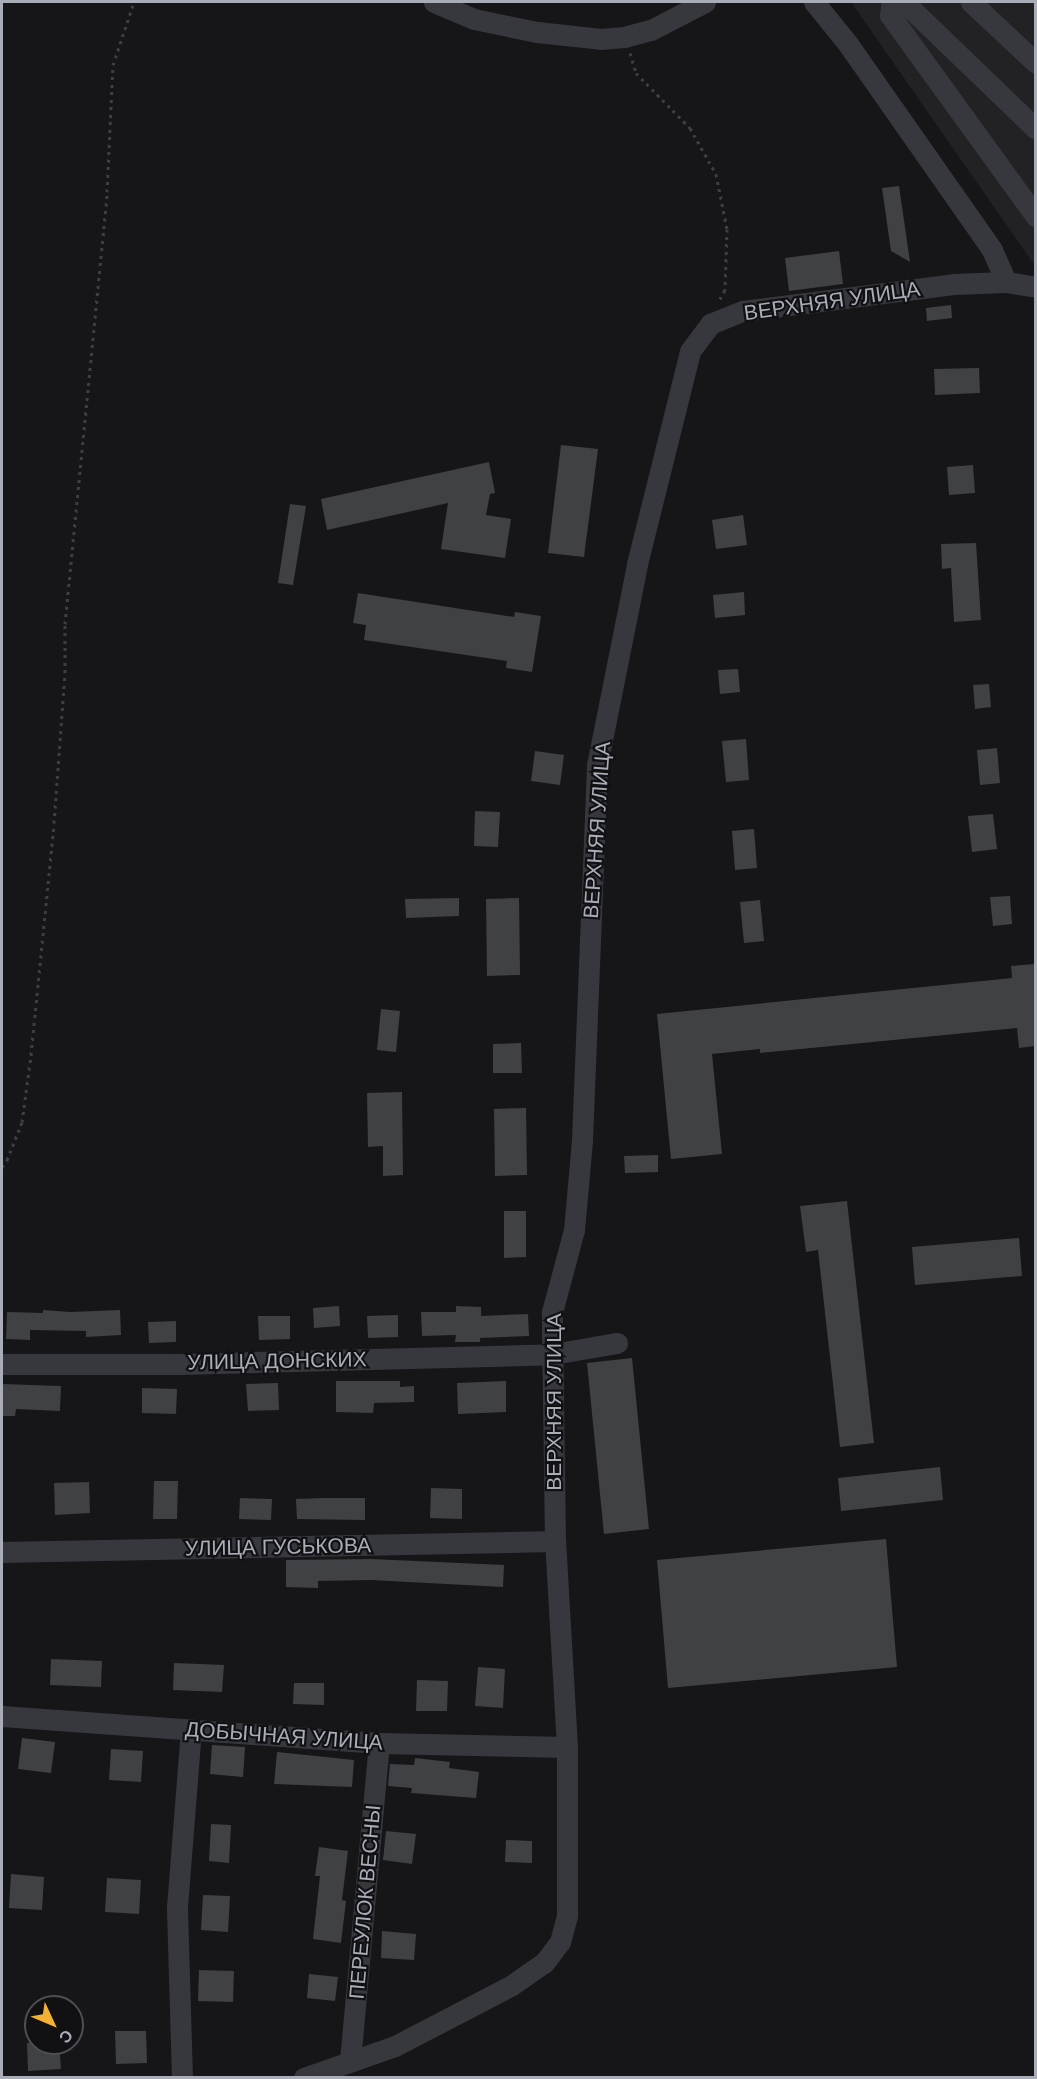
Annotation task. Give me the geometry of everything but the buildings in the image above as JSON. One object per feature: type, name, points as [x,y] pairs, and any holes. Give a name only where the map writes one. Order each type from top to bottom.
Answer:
[{"type":"street","points":[[434,2],[474,19],[537,32],[601,39],[624,37],[651,30],[705,2]]},
{"type":"street","points":[[814,2],[848,44],[992,250],[1006,282]]},
{"type":"street","points":[[892,2],[890,15],[1035,217]]},
{"type":"street","points":[[904,2],[1035,129]]},
{"type":"street","points":[[971,2],[1035,63]]},
{"type":"street","name":"ВЕРХНЯЯ УЛИЦА","points":[[304,2078],[395,2046],[512,1985],[543,1964],[560,1942],[567,1915],[567,1747],[555,1541],[552,1312],[574,1230],[582,1140],[597,765],[638,564],[690,351],[710,324],[743,311],[953,284],[1006,282],[1035,287]]},
{"type":"street","name":"УЛИЦА ДОНСКИХ","points":[[2,1364],[181,1364],[553,1354],[617,1343]]},
{"type":"street","name":"УЛИЦА ГУСЬКОВА","points":[[2,1552],[555,1541]]},
{"type":"street","name":"ДОБЫЧНАЯ УЛИЦА","points":[[2,1716],[379,1743],[567,1747]]},
{"type":"street","points":[[182,2078],[177,1907],[191,1730]]},
{"type":"street","name":"ПЕРЕУЛОК ВЕСНЫ","points":[[350,2061],[379,1743]]},
{"type":"path","points":[[2,1167],[7,1160],[21,1122],[31,1055],[54,823],[65,673],[66,613],[107,192],[113,65],[134,2]]},
{"type":"path","points":[[624,37],[636,73],[690,128],[716,174],[726,229],[725,290],[714,309]]},
{"type":"shaded area","points":[[851,2],[1035,2],[1035,266]]}]
